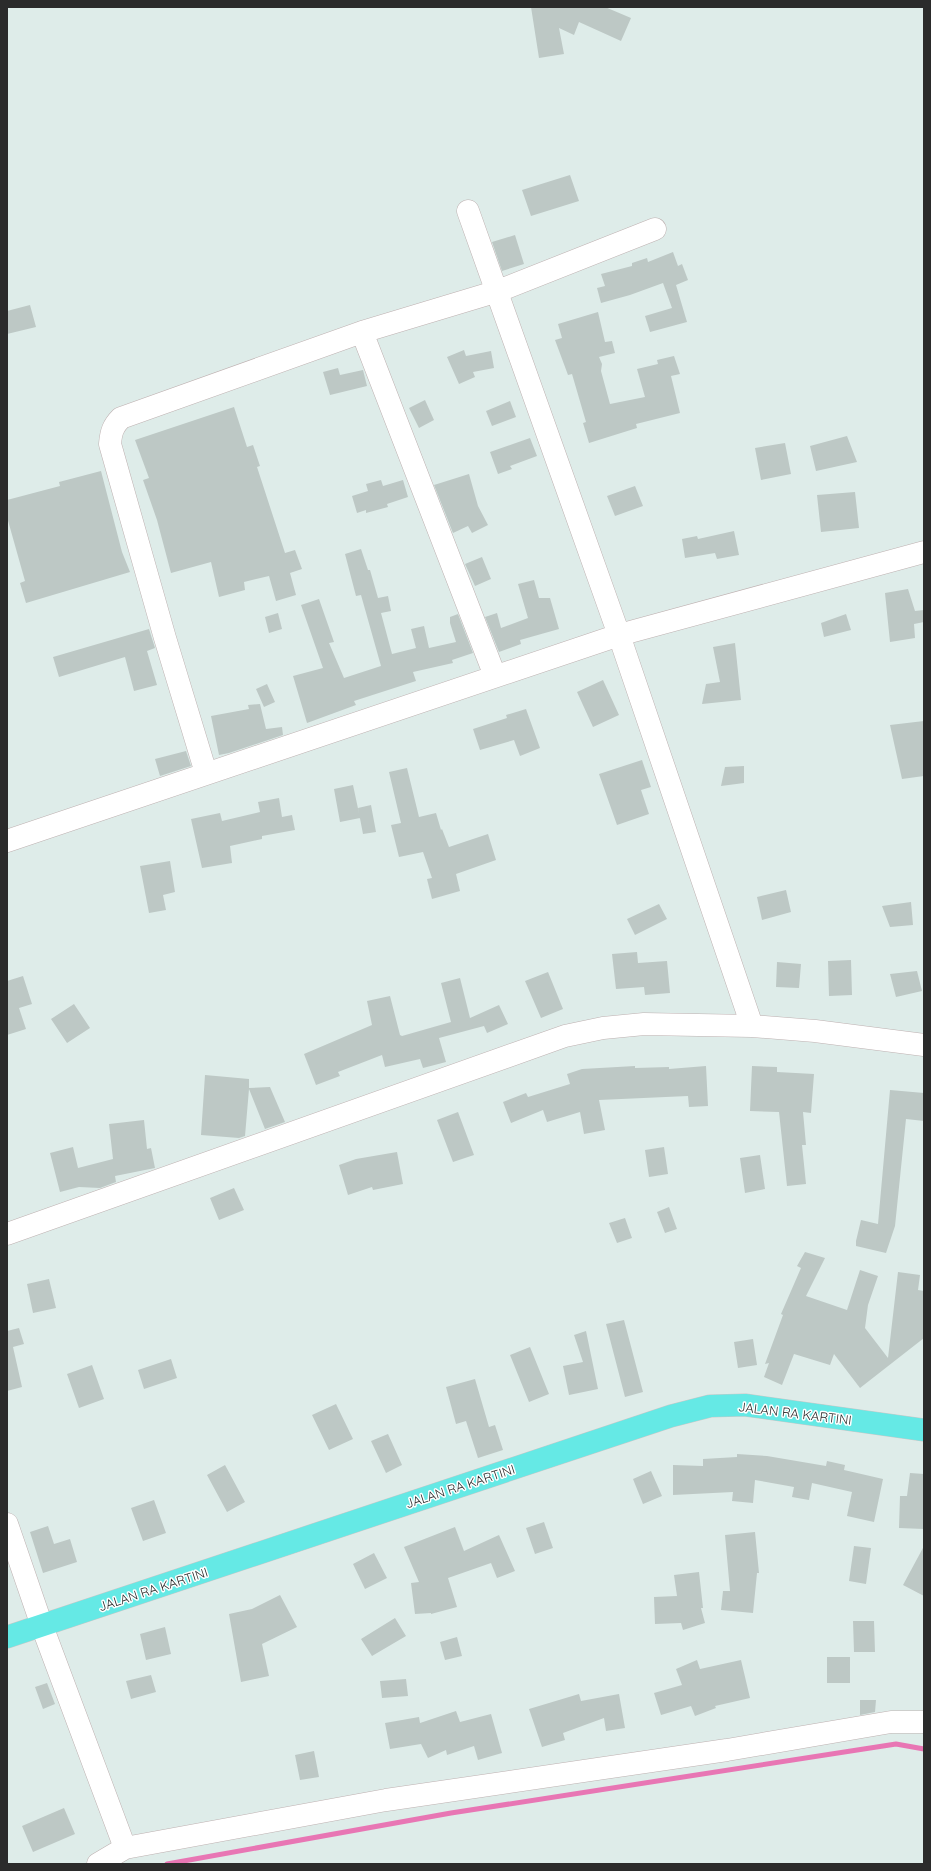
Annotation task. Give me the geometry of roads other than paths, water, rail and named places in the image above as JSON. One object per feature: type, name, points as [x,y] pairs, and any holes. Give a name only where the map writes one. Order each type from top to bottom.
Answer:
[{"type":"main road","name":"JALAN RA KARTINI","points":[[7,1638],[671,1416],[710,1406],[745,1405],[924,1430]]},
{"type":"street","points":[[468,211],[498,291],[619,635],[752,1026]]},
{"type":"street","points":[[206,773],[165,638],[110,444],[111,432],[115,424],[121,418],[362,332],[498,291],[655,229]]},
{"type":"street","points":[[362,332],[495,676]]},
{"type":"street","points":[[7,842],[206,773],[619,635],[924,552]]},
{"type":"street","points":[[7,1234],[565,1036],[603,1028],[644,1024],[752,1026],[815,1031],[924,1045]]},
{"type":"street","points":[[7,1524],[42,1626],[125,1848]]},
{"type":"street","points":[[98,1864],[125,1848],[386,1800],[727,1750],[891,1722],[924,1722]]},
{"type":"waterway","points":[[167,1864],[451,1813],[896,1744],[924,1749]]}]
